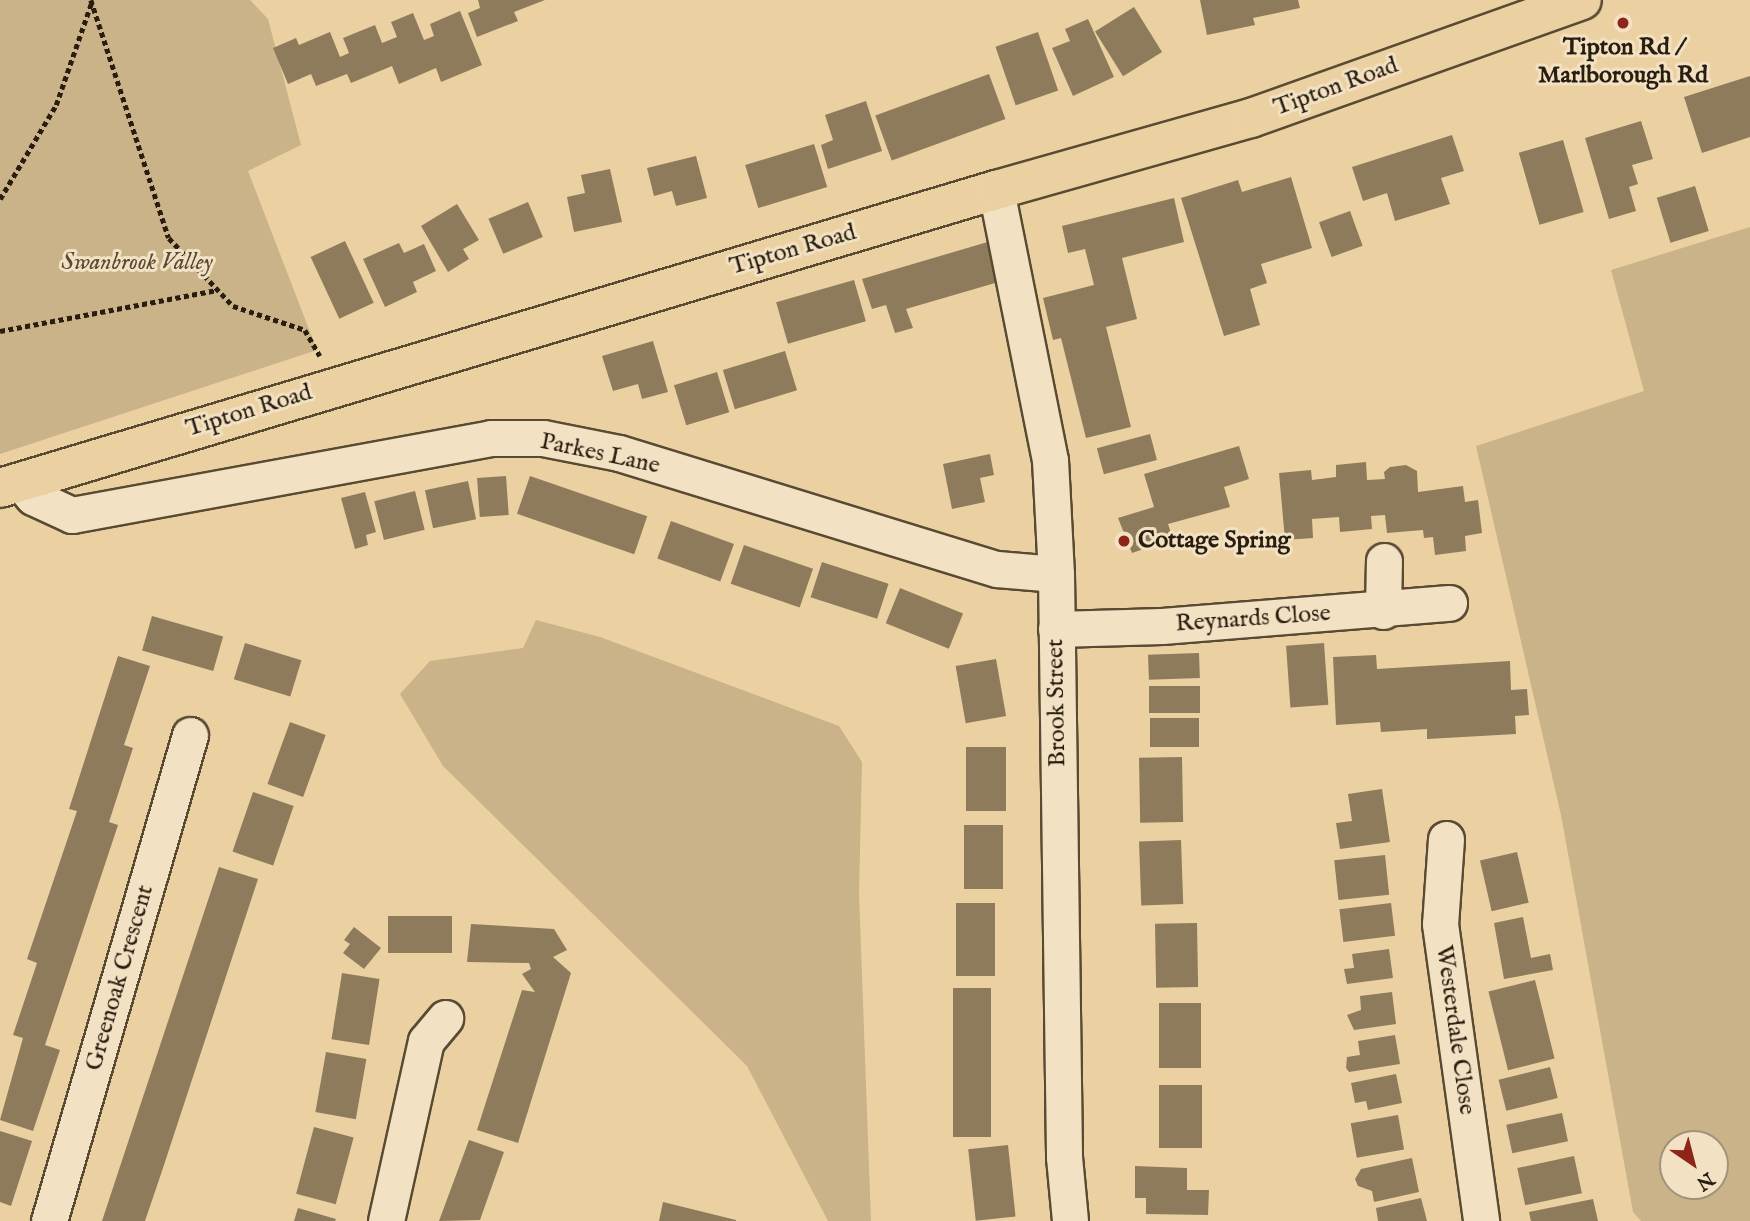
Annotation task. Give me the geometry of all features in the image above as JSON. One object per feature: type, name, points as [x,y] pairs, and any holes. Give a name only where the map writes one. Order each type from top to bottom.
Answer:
[{"type":"main road","name":"Tipton Road","points":[[10,485],[996,190],[1251,118],[1539,6],[1582,0]]},
{"type":"street","name":"Brook Street","points":[[996,190],[1050,460],[1056,574],[1064,1143],[1070,1221]]},
{"type":"street","name":"Parkes Lane","points":[[10,485],[72,515],[491,438],[543,438],[619,453],[997,569],[1056,574]]},
{"type":"street","points":[[1383,611],[1384,561]]},
{"type":"street","name":"Reynards Close","points":[[1056,629],[1383,611],[1449,603]]},
{"type":"street","name":"Greenoak Crescent","points":[[50,1221],[190,735]]},
{"type":"street","name":"Westerdale Close","points":[[1446,839],[1440,924],[1481,1221]]},
{"type":"street","points":[[386,1221],[426,1041],[444,1018]]},
{"type":"path","points":[[0,199],[56,105],[91,1]]},
{"type":"path","points":[[91,1],[169,238],[233,306],[305,330],[324,364]]},
{"type":"path","points":[[0,331],[218,290]]},
{"type":"green space","name":"Swanbrook Valley","points":[[0,0],[250,0],[268,19],[301,145],[248,171],[317,350],[0,454]]},
{"type":"green space","points":[[1750,227],[1750,1221],[1641,1221],[1633,1212],[1561,815],[1476,446],[1644,391],[1611,270]]},
{"type":"green space","points":[[536,620],[600,637],[839,726],[862,762],[859,894],[871,1221],[828,1221],[747,1066],[443,766],[400,694],[430,661],[523,648]]},
{"type":"building","points":[[478,0],[545,0],[514,12],[518,21],[477,37],[468,13],[480,8]]},
{"type":"building","points":[[1200,0],[1298,0],[1300,8],[1253,18],[1255,25],[1207,35]]},
{"type":"building","points":[[1134,7],[1162,52],[1123,76],[1095,31]]},
{"type":"building","points":[[460,11],[482,65],[441,82],[436,68],[399,84],[392,66],[351,83],[347,74],[316,86],[311,74],[288,84],[273,48],[296,38],[299,45],[330,32],[340,57],[349,53],[343,38],[375,25],[382,43],[397,37],[391,22],[413,13],[424,40],[434,36],[430,24]]},
{"type":"building","points":[[1088,19],[1114,77],[1073,96],[1052,48],[1070,41],[1065,29]]},
{"type":"building","points":[[1038,32],[1058,91],[1016,105],[995,47]]},
{"type":"building","points":[[989,74],[1005,119],[892,160],[875,115]]},
{"type":"building","points":[[1750,76],[1750,137],[1702,153],[1684,97]]},
{"type":"building","points":[[866,101],[882,151],[828,169],[821,145],[833,140],[825,115]]},
{"type":"building","points":[[1641,121],[1653,159],[1632,165],[1638,184],[1629,187],[1636,211],[1609,219],[1585,138]]},
{"type":"building","points":[[1452,135],[1464,171],[1441,178],[1450,204],[1395,221],[1387,193],[1363,201],[1352,167]]},
{"type":"building","points":[[1563,140],[1584,212],[1539,225],[1519,153]]},
{"type":"building","points":[[814,144],[827,187],[758,208],[745,165]]},
{"type":"building","points":[[696,156],[707,198],[676,206],[672,191],[654,196],[647,168]]},
{"type":"building","points":[[610,169],[622,222],[574,232],[567,197],[585,193],[581,175]]},
{"type":"building","points":[[1291,177],[1312,248],[1261,264],[1267,283],[1250,289],[1260,325],[1224,336],[1181,198],[1238,180],[1242,192]]},
{"type":"building","points":[[1695,186],[1709,231],[1670,243],[1657,198]]},
{"type":"building","points":[[1174,198],[1184,242],[1122,258],[1137,319],[1106,327],[1131,427],[1086,438],[1061,338],[1053,340],[1043,298],[1094,285],[1085,249],[1068,253],[1062,226]]},
{"type":"building","points":[[528,202],[543,237],[503,254],[488,219]]},
{"type":"building","points":[[457,204],[479,240],[463,249],[469,259],[448,272],[421,226]]},
{"type":"building","points":[[1350,211],[1363,246],[1332,257],[1319,222]]},
{"type":"building","points":[[345,241],[374,303],[339,319],[311,257]]},
{"type":"building","points":[[991,241],[1002,281],[906,309],[913,328],[895,333],[886,305],[872,309],[862,279]]},
{"type":"building","points":[[399,243],[404,253],[424,244],[436,271],[413,282],[417,292],[385,307],[363,259]]},
{"type":"building","points":[[854,280],[866,321],[788,344],[776,302]]},
{"type":"building","points":[[653,341],[668,392],[642,399],[638,384],[613,391],[602,356]]},
{"type":"building","points":[[785,351],[797,390],[735,409],[723,370]]},
{"type":"building","points":[[717,372],[729,412],[686,425],[674,385]]},
{"type":"building","points":[[1150,434],[1157,460],[1104,474],[1097,448]]},
{"type":"building","points":[[1239,446],[1249,479],[1224,487],[1230,507],[1168,524],[1173,539],[1132,553],[1118,518],[1154,507],[1144,474]]},
{"type":"building","points":[[990,454],[994,475],[980,478],[985,502],[952,509],[943,464]]},
{"type":"building","points":[[1366,462],[1367,480],[1385,479],[1384,472],[1390,467],[1406,465],[1417,471],[1418,492],[1463,486],[1465,502],[1478,500],[1482,533],[1465,536],[1466,551],[1435,555],[1433,537],[1424,538],[1423,530],[1387,533],[1385,515],[1371,516],[1372,529],[1340,532],[1339,517],[1312,519],[1313,538],[1285,540],[1279,473],[1311,470],[1312,480],[1336,477],[1336,465]]},
{"type":"building","points":[[506,476],[509,515],[480,517],[477,478]]},
{"type":"building","points":[[530,476],[647,516],[634,554],[517,514]]},
{"type":"building","points":[[468,481],[476,519],[433,528],[425,490]]},
{"type":"building","points":[[415,491],[425,530],[384,540],[374,501]]},
{"type":"building","points":[[365,492],[376,532],[366,535],[368,545],[355,549],[341,498]]},
{"type":"building","points":[[671,521],[734,544],[720,582],[657,559]]},
{"type":"building","points":[[744,545],[813,569],[800,608],[731,584]]},
{"type":"building","points":[[822,562],[889,584],[877,619],[811,597]]},
{"type":"building","points":[[900,588],[963,613],[949,649],[886,623]]},
{"type":"building","points":[[152,616],[223,636],[213,671],[142,651]]},
{"type":"building","points":[[245,643],[301,660],[290,697],[234,679]]},
{"type":"building","points":[[1324,643],[1328,705],[1290,707],[1286,646]]},
{"type":"building","points":[[1199,653],[1200,678],[1149,680],[1148,655]]},
{"type":"building","points":[[1376,655],[1377,669],[1510,661],[1511,690],[1527,689],[1529,715],[1515,716],[1516,734],[1427,739],[1427,729],[1381,732],[1380,722],[1336,725],[1333,657]]},
{"type":"building","points":[[118,656],[150,666],[124,745],[133,748],[109,822],[118,825],[45,1045],[60,1050],[33,1131],[0,1120],[23,1038],[13,1035],[37,963],[27,959],[77,811],[69,809]]},
{"type":"building","points":[[996,659],[1006,716],[966,723],[956,666]]},
{"type":"building","points":[[1149,686],[1200,686],[1200,713],[1149,713]]},
{"type":"building","points":[[1150,718],[1199,718],[1199,747],[1150,747]]},
{"type":"building","points":[[290,722],[326,735],[303,797],[267,784]]},
{"type":"building","points":[[966,747],[1006,747],[1006,811],[966,811]]},
{"type":"building","points":[[1182,757],[1183,822],[1140,823],[1139,758]]},
{"type":"building","points":[[1382,789],[1390,842],[1340,849],[1336,823],[1352,821],[1348,794]]},
{"type":"building","points":[[253,792],[294,806],[273,866],[232,852]]},
{"type":"building","points":[[964,825],[1003,825],[1003,889],[964,889]]},
{"type":"building","points":[[1181,840],[1183,904],[1141,905],[1139,841]]},
{"type":"building","points":[[1517,852],[1529,903],[1492,911],[1480,861]]},
{"type":"building","points":[[1385,855],[1389,895],[1338,900],[1334,860]]},
{"type":"building","points":[[219,867],[258,879],[162,1171],[145,1221],[102,1221]]},
{"type":"building","points":[[956,903],[995,903],[995,976],[956,976]]},
{"type":"building","points":[[1391,903],[1395,936],[1343,942],[1339,909]]},
{"type":"building","points":[[388,916],[452,916],[452,953],[388,953]]},
{"type":"building","points":[[1523,917],[1531,958],[1550,954],[1553,970],[1504,979],[1494,923]]},
{"type":"building","points":[[1197,923],[1198,987],[1156,988],[1155,924]]},
{"type":"building","points":[[471,924],[554,929],[567,950],[553,957],[571,973],[518,1143],[477,1130],[522,990],[535,992],[522,974],[531,969],[529,963],[467,962]]},
{"type":"building","points":[[354,927],[381,948],[364,969],[343,953],[350,944],[344,940]]},
{"type":"building","points":[[1389,949],[1393,978],[1347,984],[1344,969],[1354,968],[1352,954]]},
{"type":"building","points":[[342,973],[380,979],[369,1045],[332,1039]]},
{"type":"building","points":[[1535,980],[1555,1059],[1508,1070],[1488,992]]},
{"type":"building","points":[[953,988],[991,988],[991,1137],[953,1137]]},
{"type":"building","points":[[1392,992],[1396,1024],[1354,1030],[1347,1015],[1361,1010],[1360,996]]},
{"type":"building","points":[[1159,1003],[1201,1003],[1201,1068],[1159,1068]]},
{"type":"building","points":[[1395,1035],[1400,1064],[1349,1072],[1346,1068],[1347,1057],[1360,1055],[1358,1041]]},
{"type":"building","points":[[326,1052],[366,1059],[356,1119],[315,1112]]},
{"type":"building","points":[[1550,1067],[1558,1098],[1506,1111],[1499,1080]]},
{"type":"building","points":[[1396,1074],[1402,1103],[1368,1110],[1366,1101],[1355,1103],[1351,1083]]},
{"type":"building","points":[[1159,1085],[1202,1085],[1202,1148],[1159,1148]]},
{"type":"building","points":[[1562,1113],[1568,1141],[1512,1153],[1506,1125]]},
{"type":"building","points":[[1398,1115],[1404,1149],[1357,1158],[1351,1123]]},
{"type":"building","points":[[314,1127],[354,1138],[336,1204],[296,1194]]},
{"type":"building","points":[[0,1131],[32,1141],[11,1206],[0,1202]]},
{"type":"building","points":[[469,1140],[504,1152],[480,1220],[439,1221]]},
{"type":"building","points":[[1008,1145],[1016,1217],[976,1221],[968,1149]]},
{"type":"building","points":[[1574,1156],[1582,1193],[1525,1205],[1517,1168]]},
{"type":"building","points":[[1412,1158],[1419,1192],[1374,1202],[1372,1191],[1358,1186],[1355,1179],[1361,1169]]},
{"type":"building","points":[[1135,1166],[1187,1168],[1187,1190],[1209,1190],[1208,1215],[1146,1214],[1146,1198],[1135,1198]]},
{"type":"building","points":[[1421,1198],[1427,1221],[1378,1221],[1376,1208]]},
{"type":"building","points":[[1593,1199],[1598,1221],[1531,1221],[1529,1212]]},
{"type":"building","points":[[663,1202],[736,1220],[736,1221],[659,1221]]},
{"type":"building","points":[[298,1208],[336,1219],[294,1221]]},
{"type":"place","name":"Tipton Rd / Marlborough Rd","points":[[1623,23]]},
{"type":"place","name":"Cottage Spring","points":[[1124,541]]}]
